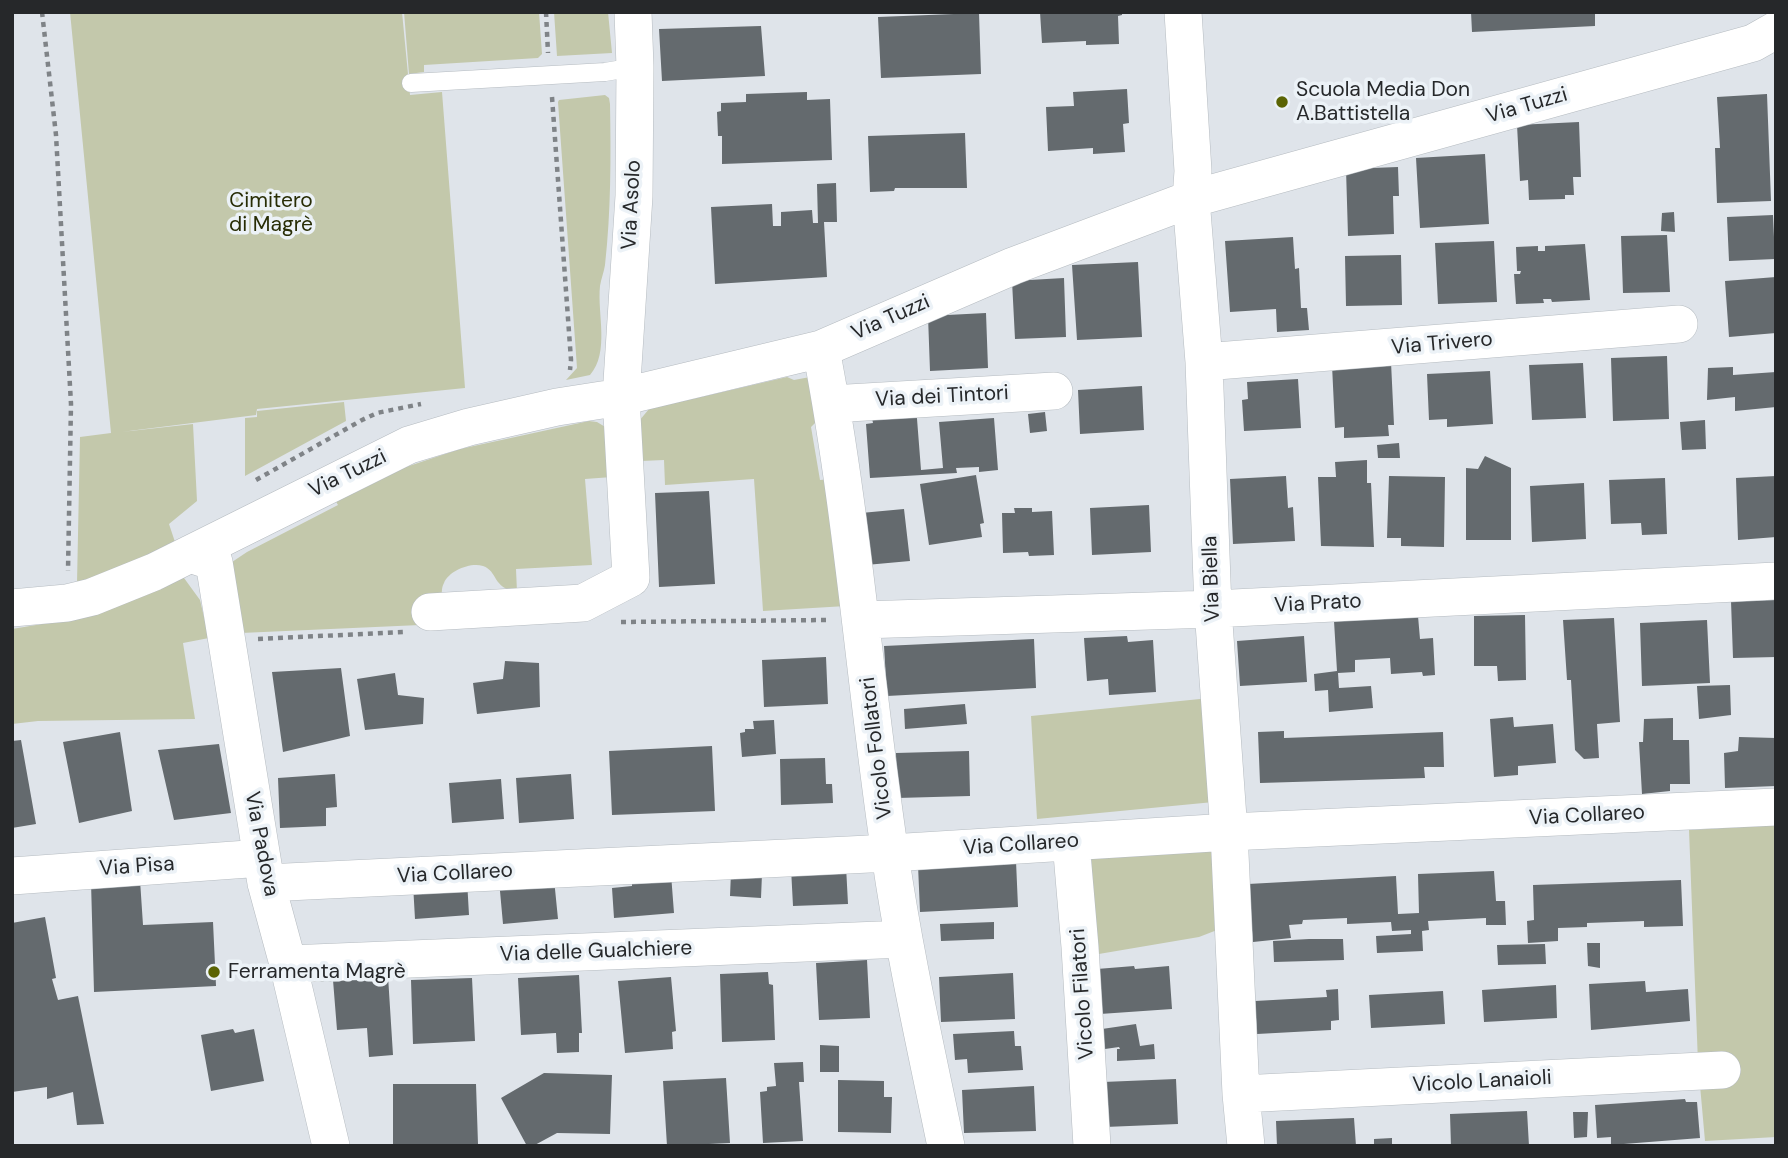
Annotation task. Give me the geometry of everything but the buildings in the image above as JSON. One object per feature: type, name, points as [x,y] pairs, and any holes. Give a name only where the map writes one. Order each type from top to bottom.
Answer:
[{"type":"street","name":"Via Asolo","points":[[430,612],[583,603],[631,578],[621,397],[634,196],[633,12]]},
{"type":"street","name":"Via Biella","points":[[1183,12],[1193,171],[1191,200],[1204,362],[1213,609],[1230,832],[1241,1094],[1246,1146]]},
{"type":"street","name":"Via Tuzzi","points":[[12,608],[67,603],[92,597],[154,572],[409,445],[469,427],[557,407],[621,397],[821,349],[1013,266],[1191,200],[1753,43],[1776,30]]},
{"type":"street","name":"Via Trivero","points":[[1204,362],[1679,324]]},
{"type":"street","name":"Vicolo Follatori","points":[[821,349],[861,620],[890,853],[904,939],[946,1146]]},
{"type":"street","name":"Via dei Tintori","points":[[831,404],[1054,391]]},
{"type":"street","name":"Via Padova","points":[[190,554],[214,562],[264,871],[331,1146]]},
{"type":"street","name":"Via Prato","points":[[861,620],[1213,609],[1776,581]]},
{"type":"street","name":"Via Collareo","points":[[264,871],[890,853],[1230,832],[1776,807]]},
{"type":"street","name":"Vicolo Filatori","points":[[1071,842],[1092,1146]]},
{"type":"street","name":"Via Pisa","points":[[12,876],[264,871]]},
{"type":"street","name":"Via delle Gualchiere","points":[[288,964],[904,939]]},
{"type":"street","name":"Vicolo Lanaioli","points":[[1241,1094],[1722,1070]]},
{"type":"lane","points":[[411,82],[605,72],[635,67]]},
{"type":"path","points":[[43,12],[56,135],[71,404],[67,603]]},
{"type":"path","points":[[546,12],[572,360],[571,370],[563,373]]},
{"type":"path","points":[[248,485],[362,419],[386,410],[430,402]]},
{"type":"green space","name":"Cimitero di Magrè","points":[[70,12],[402,12],[410,95],[442,92],[465,388],[257,409],[256,415],[121,432],[193,424],[197,501],[169,524],[175,542],[145,558],[77,583],[80,437],[111,433]]},
{"type":"green space","points":[[404,12],[539,12],[542,54],[538,58],[424,65],[424,72],[409,74]]},
{"type":"green space","points":[[554,12],[608,12],[612,53],[557,56]]},
{"type":"green space","points":[[605,95],[610,104],[610,164],[607,245],[600,286],[600,355],[590,375],[566,380],[577,368],[558,102]]},
{"type":"green space","points":[[787,377],[794,380],[810,377],[823,415],[811,427],[820,480],[831,479],[846,606],[763,611],[754,479],[665,485],[664,460],[641,461],[639,421],[649,409]]},
{"type":"green space","points":[[344,402],[346,421],[245,476],[245,418],[257,417],[257,411]]},
{"type":"green space","points":[[589,421],[607,428],[612,477],[585,479],[592,565],[516,569],[517,592],[503,587],[488,568],[466,566],[447,579],[442,587],[442,599],[420,625],[241,633],[232,562],[338,505],[334,498],[394,471],[460,449]]},
{"type":"green space","points":[[177,578],[184,578],[200,600],[209,638],[183,643],[195,719],[38,721],[12,724],[12,629],[48,623]]},
{"type":"green space","points":[[1210,698],[1224,801],[1037,819],[1031,716]]},
{"type":"green space","points":[[1227,821],[1230,925],[1199,937],[1087,956],[1081,829]]},
{"type":"green space","points":[[1776,825],[1776,1137],[1705,1141],[1698,1063],[1689,830]]},
{"type":"place","name":"Scuola Media Don A.Battistella","points":[[1282,102]]},
{"type":"place","name":"Ferramenta Magrè","points":[[214,972]]}]
